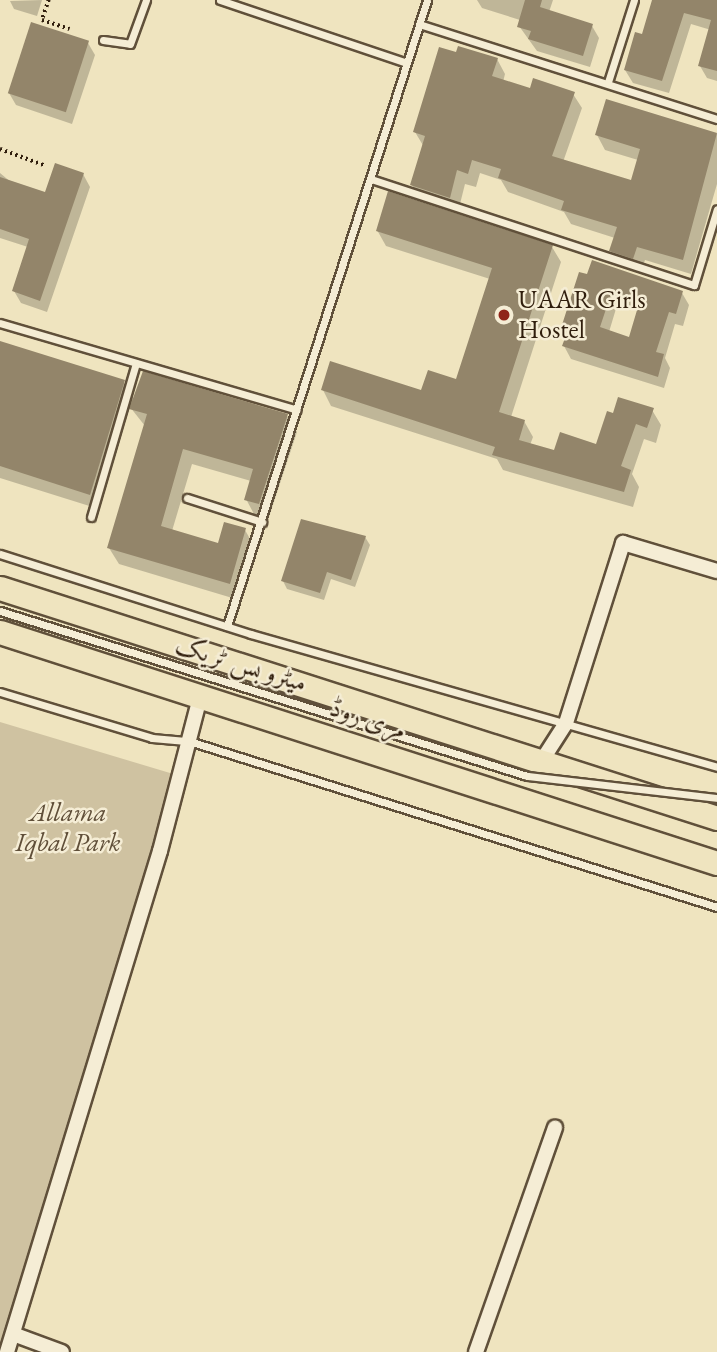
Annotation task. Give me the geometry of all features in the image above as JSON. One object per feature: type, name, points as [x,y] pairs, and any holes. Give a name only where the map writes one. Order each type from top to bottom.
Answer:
[{"type":"main road","name":"مری روڈ","points":[[0,588],[717,818]]},
{"type":"main road","name":"مری روڈ","points":[[0,632],[201,694],[717,863]]},
{"type":"street","points":[[541,762],[566,723],[623,543],[717,571]]},
{"type":"street","points":[[7,1352],[160,851],[201,694]]},
{"type":"street","points":[[476,1352],[555,1128]]},
{"type":"street","points":[[13,1334],[62,1352]]},
{"type":"lane","points":[[103,40],[130,44],[146,0]]},
{"type":"lane","points":[[220,0],[407,63]]},
{"type":"lane","points":[[227,626],[427,0]]},
{"type":"lane","points":[[608,82],[634,0]]},
{"type":"lane","points":[[419,24],[608,82],[717,119]]},
{"type":"lane","points":[[371,179],[694,285],[717,209]]},
{"type":"lane","points":[[0,323],[297,411]]},
{"type":"lane","points":[[91,517],[136,363]]},
{"type":"lane","points":[[187,498],[261,522]]},
{"type":"lane","points":[[0,554],[227,626],[717,766]]},
{"type":"lane","name":"میٹرو بس ٹریک","points":[[0,611],[527,776],[717,798]]},
{"type":"lane","points":[[0,692],[152,738],[189,741],[717,906]]},
{"type":"path","points":[[49,0],[42,20],[70,29]]},
{"type":"path","points":[[0,149],[46,166]]},
{"type":"green space","name":"Allama Iqbal Park","points":[[0,722],[180,776],[6,1352],[0,1352]]},
{"type":"building","points":[[525,0],[542,0],[540,7],[593,24],[583,56],[528,39],[531,31],[517,27]]},
{"type":"building","points":[[652,0],[717,0],[717,71],[698,66],[711,20],[684,13],[662,81],[624,70],[635,32],[642,34]]},
{"type":"building","points":[[31,22],[89,41],[66,112],[8,93]]},
{"type":"building","points":[[458,46],[498,58],[492,76],[530,88],[533,78],[575,92],[552,156],[631,180],[640,149],[595,135],[606,99],[717,133],[683,260],[637,247],[633,259],[609,251],[617,227],[561,210],[564,201],[498,178],[501,169],[472,160],[468,174],[457,170],[450,198],[410,185],[425,136],[413,132],[439,47],[456,52]]},
{"type":"building","points":[[55,163],[84,173],[40,301],[12,291],[29,239],[0,229],[0,177],[45,192]]},
{"type":"building","name":"UAAR Girls Hostel","points":[[388,191],[553,245],[499,412],[525,420],[519,440],[554,450],[560,432],[596,444],[607,411],[613,413],[618,397],[654,408],[647,428],[636,424],[621,466],[631,470],[624,492],[492,455],[495,447],[321,390],[330,361],[421,390],[428,370],[456,379],[492,268],[376,231]]},
{"type":"building","points":[[592,260],[683,291],[676,314],[669,312],[656,352],[664,354],[658,377],[562,346],[568,330],[561,328],[579,272],[587,274]],"holes":[[[612,291],[640,300],[629,337],[600,327]]]},
{"type":"building","points":[[0,341],[125,380],[90,495],[0,466]]},
{"type":"building","points":[[143,371],[288,414],[259,504],[244,500],[253,469],[183,449],[161,526],[218,543],[224,522],[246,528],[230,584],[107,548],[147,414],[129,409]]},
{"type":"building","points":[[301,519],[366,536],[351,580],[327,572],[320,593],[281,581]]},
{"type":"place","name":"UAAR Girls Hostel","points":[[504,315]]}]
